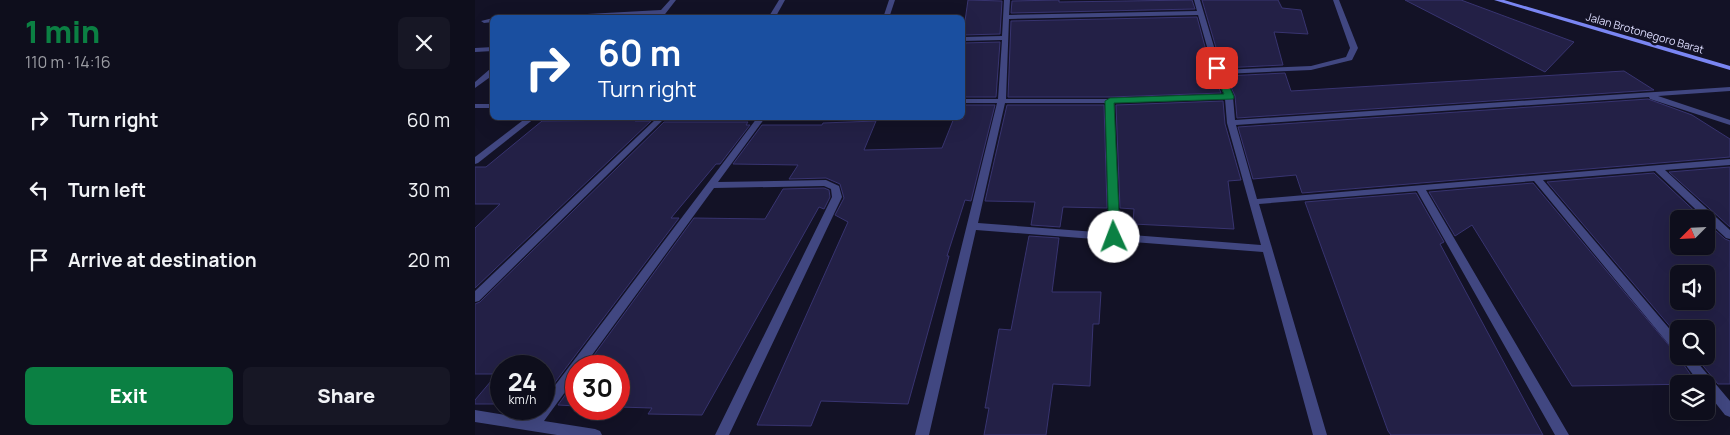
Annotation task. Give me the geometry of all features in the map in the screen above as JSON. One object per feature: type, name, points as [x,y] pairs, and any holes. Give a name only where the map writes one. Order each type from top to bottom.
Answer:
[{"type":"main road","name":"Jalan Brotonegoro Barat","points":[[1497,0],[1730,68]]},
{"type":"street","points":[[661,15],[673,0]]},
{"type":"street","points":[[773,15],[782,0]]},
{"type":"street","points":[[887,15],[892,0]]},
{"type":"street","points":[[922,435],[1002,101],[1007,0]]},
{"type":"street","points":[[1197,0],[1219,72],[1229,97],[1231,123],[1320,435]]},
{"type":"street","points":[[1219,72],[1311,68],[1349,58],[1354,48],[1336,0]]},
{"type":"street","points":[[1007,17],[1200,13]]},
{"type":"street","points":[[484,21],[490,20]]},
{"type":"street","points":[[965,39],[1005,38]]},
{"type":"street","points":[[475,50],[490,49]]},
{"type":"street","points":[[475,86],[490,74]]},
{"type":"street","points":[[1231,123],[1730,89]]},
{"type":"street","points":[[1647,96],[1730,123]]},
{"type":"street","points":[[965,101],[1110,101],[1229,97]]},
{"type":"street","points":[[1110,101],[1114,237]]},
{"type":"street","points":[[475,106],[490,106]]},
{"type":"street","points":[[475,161],[528,120]]},
{"type":"street","points":[[475,298],[659,120]]},
{"type":"street","points":[[533,425],[759,120]]},
{"type":"street","points":[[1253,202],[1730,162]]},
{"type":"street","points":[[1657,168],[1730,236]]},
{"type":"street","points":[[1537,178],[1670,338]]},
{"type":"street","points":[[710,185],[825,183],[836,188],[837,197],[722,435]]},
{"type":"street","points":[[1420,188],[1562,435]]},
{"type":"street","points":[[971,226],[1267,249]]},
{"type":"street","points":[[1692,365],[1730,411]]},
{"type":"street","points":[[475,416],[595,435]]},
{"type":"building","points":[[968,0],[1002,1],[1000,34],[965,35]]},
{"type":"building","points":[[1059,0],[1059,2],[1192,0],[1195,9],[1011,13],[1012,1]]},
{"type":"building","points":[[1202,0],[1278,0],[1282,8],[1301,10],[1308,34],[1274,32],[1283,65],[1222,68]]},
{"type":"building","points":[[1405,0],[1461,0],[1574,42],[1545,72]]},
{"type":"building","points":[[1197,17],[1211,69],[1221,93],[1110,97],[1008,97],[1011,21]]},
{"type":"building","points":[[1000,42],[996,97],[965,97],[965,43]]},
{"type":"building","points":[[1624,71],[1654,90],[1237,118],[1235,96],[1226,76],[1285,73],[1291,91]]},
{"type":"building","points":[[1648,99],[1692,115],[1730,139],[1730,157],[1302,193],[1296,175],[1253,179],[1238,127]]},
{"type":"building","points":[[1223,101],[1225,124],[1241,180],[1228,181],[1234,229],[1133,224],[1134,209],[1120,208],[1116,105]]},
{"type":"building","points":[[965,105],[995,105],[971,201],[965,200],[947,256],[949,256],[908,404],[821,401],[811,426],[757,425],[848,222],[835,215],[844,198],[840,184],[826,178],[789,179],[798,165],[733,164],[762,125],[822,125],[823,123],[876,121],[864,150],[942,148],[953,120],[965,120]]},
{"type":"building","points":[[1007,105],[1104,105],[1107,208],[1063,207],[1060,227],[1031,225],[1035,202],[985,201]]},
{"type":"building","points":[[542,121],[651,121],[475,288],[475,228],[500,204],[475,204],[475,167],[486,167]]},
{"type":"building","points":[[664,122],[748,122],[746,125],[750,125],[720,164],[716,164],[671,218],[679,218],[576,355],[565,355],[565,369],[555,382],[555,355],[490,355],[490,374],[475,374],[475,304],[480,302]]},
{"type":"building","points":[[1730,167],[1730,227],[1715,213],[1715,210],[1711,210],[1669,172]]},
{"type":"building","points":[[1654,173],[1693,210],[1670,210],[1670,255],[1715,255],[1715,230],[1730,241],[1730,384],[1718,384],[1715,380],[1715,375],[1711,375],[1702,365],[1715,365],[1715,320],[1670,320],[1670,326],[1547,182]]},
{"type":"building","points":[[1533,183],[1670,347],[1670,365],[1684,365],[1691,375],[1670,375],[1670,384],[1572,386],[1472,225],[1455,236],[1429,192]]},
{"type":"building","points":[[824,188],[829,190],[830,197],[824,209],[819,207],[702,415],[648,414],[652,408],[630,407],[630,355],[594,355],[694,218],[765,219],[783,189]]},
{"type":"building","points":[[1416,193],[1444,242],[1440,244],[1543,435],[1391,435],[1388,431],[1305,202]]},
{"type":"building","points":[[1029,236],[1059,238],[1052,292],[1101,292],[1099,324],[1093,324],[1090,386],[1053,384],[1046,435],[984,435],[989,408],[985,408],[999,329],[1011,330]]},
{"type":"building","points":[[490,382],[490,404],[475,404],[475,400]]},
{"type":"building","points":[[565,395],[565,405],[558,405]]},
{"type":"route","points":[[1114,237],[1110,101],[1229,97],[1217,68]]}]
